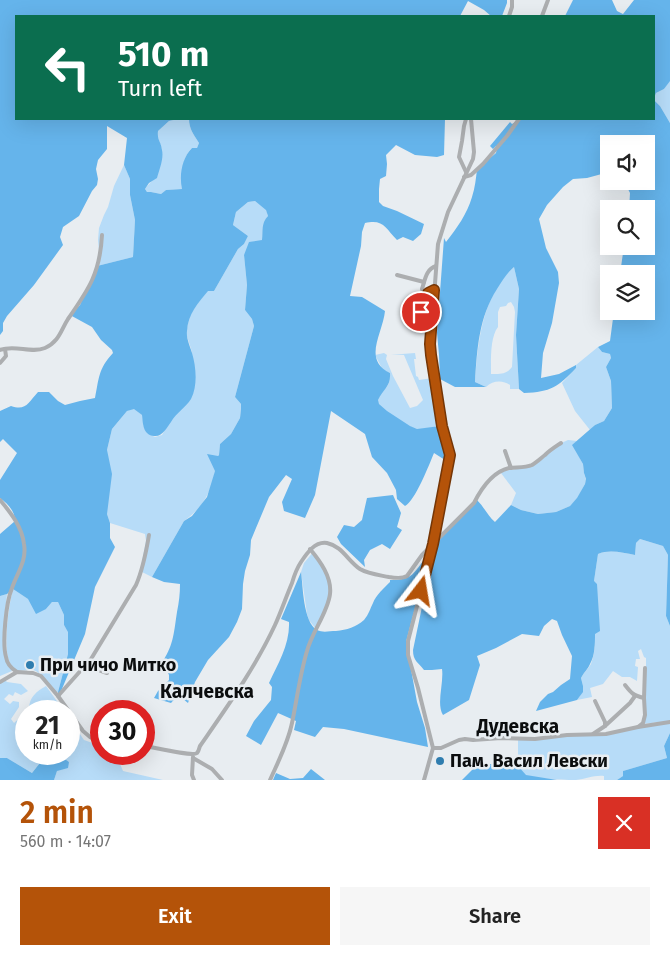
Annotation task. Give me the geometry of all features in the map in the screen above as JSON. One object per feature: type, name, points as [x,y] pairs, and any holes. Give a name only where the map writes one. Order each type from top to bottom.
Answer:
[{"type":"street","points":[[509,15],[512,0]]},
{"type":"street","points":[[542,15],[548,0]]},
{"type":"street","points":[[466,120],[459,157],[466,172]]},
{"type":"street","points":[[424,780],[433,748],[408,655],[408,641],[433,544],[450,455],[442,426],[430,344],[438,244],[442,228],[473,159],[471,120]]},
{"type":"street","points":[[464,177],[472,175],[483,164],[518,120]]},
{"type":"street","points":[[0,350],[11,348],[38,350],[46,348],[57,339],[93,280],[99,262],[102,235]]},
{"type":"street","points":[[434,290],[424,294],[422,291],[427,272],[436,266]]},
{"type":"street","points":[[397,275],[424,282]]},
{"type":"street","points":[[421,312],[425,307],[428,293]]},
{"type":"street","points":[[0,363],[6,356],[5,349]]},
{"type":"street","points":[[194,780],[192,775],[193,756],[232,700],[262,652],[300,563],[310,549],[320,543],[329,543],[339,548],[354,565],[370,574],[402,578],[408,576],[422,555],[474,503],[478,494],[493,477],[499,472],[511,468],[531,466],[552,448],[561,443]]},
{"type":"street","points":[[505,451],[511,468]]},
{"type":"street","points":[[0,500],[14,517],[24,543],[22,565],[9,597],[5,635],[6,659],[9,665],[18,672]]},
{"type":"street","points":[[58,696],[91,659],[136,585],[145,559],[149,535]]},
{"type":"street","points":[[270,780],[292,724],[307,650],[316,627],[326,610],[330,594],[329,582],[325,572],[310,549]]},
{"type":"street","points":[[82,670],[93,668],[107,673]]},
{"type":"street","points":[[638,727],[645,715],[645,668]]},
{"type":"street","points":[[0,682],[18,672],[33,673],[41,676],[83,731],[90,737]]},
{"type":"street","points":[[625,685],[631,694],[644,698]]},
{"type":"street","points":[[594,734],[630,703],[635,696]]},
{"type":"street","points":[[595,701],[605,726]]},
{"type":"street","points":[[433,748],[441,748],[458,740],[465,739],[535,739],[568,735],[606,734],[670,722]]},
{"type":"street","points":[[155,748],[193,756],[212,769],[222,780]]},
{"type":"shaded area","points":[[0,0],[507,0],[502,15],[490,15],[468,1],[461,15],[15,15],[15,120],[174,120],[169,121],[158,131],[162,161],[157,178],[149,183],[145,189],[147,192],[161,194],[166,190],[182,189],[181,173],[184,162],[192,148],[197,148],[199,143],[191,129],[189,120],[445,120],[444,155],[437,157],[415,155],[396,145],[386,155],[386,176],[380,179],[379,202],[383,206],[424,224],[421,234],[413,241],[403,237],[397,240],[380,223],[365,223],[350,296],[362,297],[385,311],[376,345],[376,353],[377,361],[382,368],[390,373],[390,378],[388,385],[378,400],[379,404],[417,429],[440,426],[445,460],[434,453],[417,490],[405,506],[397,499],[396,490],[387,473],[372,457],[365,434],[331,411],[315,495],[305,518],[284,511],[282,502],[292,479],[286,475],[269,497],[251,540],[250,555],[243,584],[242,609],[237,622],[229,637],[208,660],[195,682],[188,703],[178,695],[171,703],[154,698],[169,680],[169,675],[163,661],[173,637],[180,584],[164,582],[152,577],[184,521],[192,516],[207,497],[215,471],[207,454],[219,455],[220,444],[231,434],[240,418],[241,404],[235,397],[254,326],[252,319],[245,310],[247,285],[244,255],[249,242],[262,240],[263,224],[268,216],[266,210],[255,201],[248,202],[236,212],[233,225],[248,236],[244,244],[238,249],[214,291],[208,291],[191,314],[187,334],[195,364],[196,376],[193,394],[189,402],[160,435],[148,434],[144,428],[142,415],[134,409],[127,411],[112,429],[107,450],[112,474],[107,514],[110,523],[110,538],[115,547],[95,587],[85,634],[59,696],[58,692],[68,654],[68,632],[64,625],[64,615],[58,602],[52,602],[46,609],[36,614],[28,599],[13,589],[7,594],[0,596],[0,534],[15,521],[14,514],[0,498],[0,480],[17,453],[3,439],[0,442],[0,411],[11,406],[23,407],[38,392],[49,392],[65,405],[95,398],[98,380],[104,364],[113,353],[92,327],[70,315],[80,305],[97,266],[133,257],[135,220],[130,195],[130,179],[124,165],[127,138],[107,126],[107,149],[98,160],[96,169],[97,185],[79,216],[63,227],[60,237],[63,245],[34,285],[7,316],[0,335]]},
{"type":"shaded area","points":[[573,0],[612,0],[617,11],[623,14],[634,0],[670,0],[670,81],[655,96],[655,15],[566,15]]},
{"type":"shaded area","points":[[670,81],[670,123],[655,101],[656,93],[664,89]]},
{"type":"shaded area","points":[[655,101],[670,123],[670,626],[666,616],[668,555],[663,546],[640,539],[636,543],[635,555],[621,552],[598,554],[594,581],[597,584],[600,631],[595,634],[593,657],[581,678],[583,692],[577,700],[536,711],[540,702],[548,694],[570,679],[572,656],[557,621],[552,619],[544,626],[539,636],[522,634],[477,656],[480,665],[469,700],[443,715],[440,705],[442,669],[424,670],[413,654],[436,542],[477,500],[495,522],[511,505],[521,510],[538,514],[556,512],[570,506],[577,498],[586,479],[583,464],[572,445],[595,425],[604,421],[612,408],[611,381],[606,367],[611,358],[610,354],[602,352],[598,347],[610,341],[613,320],[655,320],[655,265],[621,265],[623,255],[655,255],[655,200],[630,200],[628,190],[655,190],[655,135],[600,135],[600,174],[573,179],[547,205],[539,219],[546,248],[558,272],[559,283],[552,323],[543,353],[541,378],[559,374],[576,365],[576,368],[559,384],[548,390],[524,393],[519,389],[516,335],[519,289],[514,267],[507,274],[491,300],[480,334],[475,382],[486,387],[455,387],[440,379],[437,333],[444,238],[446,242],[458,226],[473,194],[477,169],[496,153],[497,147],[493,149],[490,146],[510,122],[512,124],[518,120],[655,120]]},
{"type":"shaded area","points":[[189,120],[191,129],[199,143],[197,148],[192,148],[188,152],[186,157],[183,167],[182,189],[166,190],[161,194],[147,192],[145,189],[153,180],[161,156],[162,149],[158,139],[158,131],[169,121]]},
{"type":"shaded area","points":[[124,165],[130,179],[130,195],[135,220],[133,257],[97,266],[99,228],[114,186]]},
{"type":"shaded area","points":[[255,201],[266,209],[268,216],[263,225],[262,240],[244,255],[247,285],[245,310],[252,319],[254,326],[235,397],[241,404],[240,418],[231,434],[220,444],[212,485],[208,493],[199,507],[184,521],[152,577],[140,571],[146,541],[145,534],[110,523],[107,514],[107,450],[112,429],[127,411],[134,408],[142,415],[147,433],[155,437],[162,435],[171,420],[192,352],[186,333],[190,315],[208,290],[214,291],[238,249],[244,244],[248,236],[233,225],[236,212],[248,202]]},
{"type":"shaded area","points":[[514,267],[519,289],[516,335],[519,389],[510,389],[510,385],[501,382],[492,383],[486,387],[475,382],[480,335],[488,305],[503,279]],"holes":[[[511,302],[514,307],[512,367],[505,373],[491,374],[492,349],[495,331],[498,327],[498,312],[500,307],[506,306]]]},
{"type":"shaded area","points":[[598,347],[602,352],[610,354],[611,358],[606,367],[611,381],[612,408],[604,421],[595,425],[590,430],[575,411],[562,383],[576,368],[576,365]]},
{"type":"shaded area","points":[[384,353],[387,355],[386,359],[393,376],[410,408],[417,406],[423,400],[404,355],[391,354],[415,353],[416,376],[419,380],[433,378],[440,426],[416,429],[383,409],[378,402],[388,385],[390,373],[383,370],[375,355]]},
{"type":"shaded area","points":[[568,440],[577,441],[573,445],[583,464],[586,480],[577,499],[570,506],[556,512],[538,514],[521,510],[511,505],[516,493],[501,473],[528,467],[557,445]]},
{"type":"shaded area","points":[[393,495],[401,513],[397,527],[402,530],[390,549],[382,544],[370,550],[364,560],[365,567],[341,544],[337,537],[344,525],[354,527],[362,520],[367,498]]},
{"type":"shaded area","points":[[640,539],[663,546],[668,555],[666,616],[670,626],[670,721],[642,724],[646,716],[646,658],[641,649],[638,651],[640,659],[636,659],[635,666],[638,667],[637,681],[630,677],[622,677],[613,671],[603,684],[590,688],[592,697],[577,700],[583,690],[581,678],[591,664],[595,647],[594,581],[598,554],[621,552],[635,555],[636,543]]},
{"type":"shaded area","points":[[314,551],[330,582],[331,594],[316,629],[307,614],[301,572],[304,563]]},
{"type":"shaded area","points":[[427,556],[428,559],[406,642],[417,702],[425,728],[428,747],[344,729],[323,727],[315,737],[294,730],[296,721],[278,713],[261,745],[246,736],[254,721],[271,700],[272,687],[269,683],[283,654],[289,630],[289,622],[281,619],[301,572],[306,612],[312,626],[317,630],[326,632],[340,631],[355,626],[364,620],[376,597],[390,580],[409,577]]},
{"type":"shaded area","points":[[13,589],[46,609],[52,602],[58,602],[64,615],[64,625],[68,631],[68,654],[58,692],[36,671],[16,670],[10,663],[6,643]]},
{"type":"shaded area","points":[[7,594],[4,656],[12,671],[0,676],[0,596]]},
{"type":"shaded area","points":[[4,679],[7,682],[21,684],[28,691],[21,695],[15,692],[13,696],[9,694],[4,699],[10,704],[15,701],[15,713],[11,719],[15,722],[15,763],[7,758],[0,758],[0,682]]},
{"type":"shaded area","points":[[46,686],[56,700],[31,700]]},
{"type":"shaded area","points":[[670,723],[670,733],[664,746],[667,758],[623,771],[623,776],[617,780],[604,780],[604,776],[576,780],[534,777],[525,775],[518,766],[518,740],[560,735],[599,734]]},
{"type":"shaded area","points":[[670,733],[670,780],[617,780],[623,776],[623,771],[667,758],[664,746]]},
{"type":"shaded area","points":[[80,734],[84,740],[90,742],[90,765],[120,765],[123,771],[163,780],[54,780],[57,771],[65,765],[80,765]]},
{"type":"shaded area","points":[[0,758],[7,758],[15,763],[15,765],[19,765],[32,773],[38,765],[68,765],[68,768],[57,771],[54,780],[0,780]]},
{"type":"shaded area","points":[[478,764],[518,766],[526,775],[557,780],[462,780]]},
{"type":"shaded area","points":[[19,765],[38,765],[32,773]]},
{"type":"shaded area","points":[[311,769],[325,780],[273,780],[276,773],[290,779],[303,778]]},
{"type":"place","name":"При чичо Митко","points":[[30,665]]},
{"type":"place","name":"Пам. Васил Левски","points":[[440,761]]},
{"type":"district","name":"Калчевска","points":[[207,691]]},
{"type":"district","name":"Дудевска","points":[[518,726]]},
{"type":"route","points":[[421,312],[424,310],[428,293],[434,290],[430,344],[431,355],[442,426],[450,455],[433,544],[421,591]]}]
